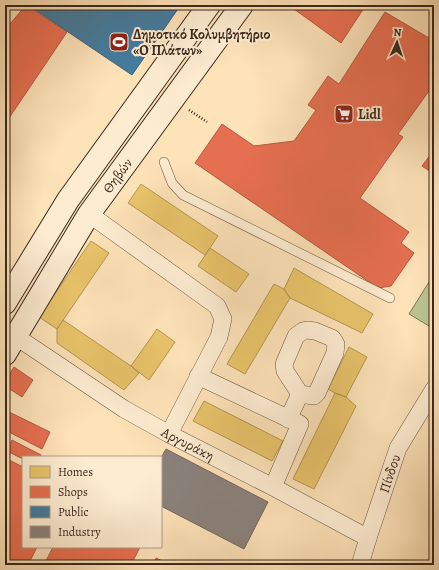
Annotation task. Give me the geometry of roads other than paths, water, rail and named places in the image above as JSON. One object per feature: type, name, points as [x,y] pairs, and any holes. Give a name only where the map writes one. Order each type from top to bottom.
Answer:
[{"type":"main road","name":"Θηβών","points":[[5,303],[68,200],[209,5]]},
{"type":"main road","name":"Θηβών","points":[[5,354],[89,214],[242,5]]},
{"type":"street","points":[[89,214],[216,306],[223,319],[219,337],[169,434]]},
{"type":"street","name":"Αργυράκη","points":[[16,336],[124,409],[169,434],[273,486],[368,538]]},
{"type":"street","points":[[198,376],[300,424],[273,486]]},
{"type":"street","name":"Πίνδου","points":[[361,564],[368,538],[398,448],[434,389]]},
{"type":"street","points":[[288,419],[300,394]]},
{"type":"lane","points":[[164,162],[172,183],[183,195],[390,298]]},
{"type":"place","name":"Δημοτικό Κολυμβητήριο «Ο Πλάτων»","points":[[119,42]]},
{"type":"place","name":"Lidl","points":[[344,114]]}]
